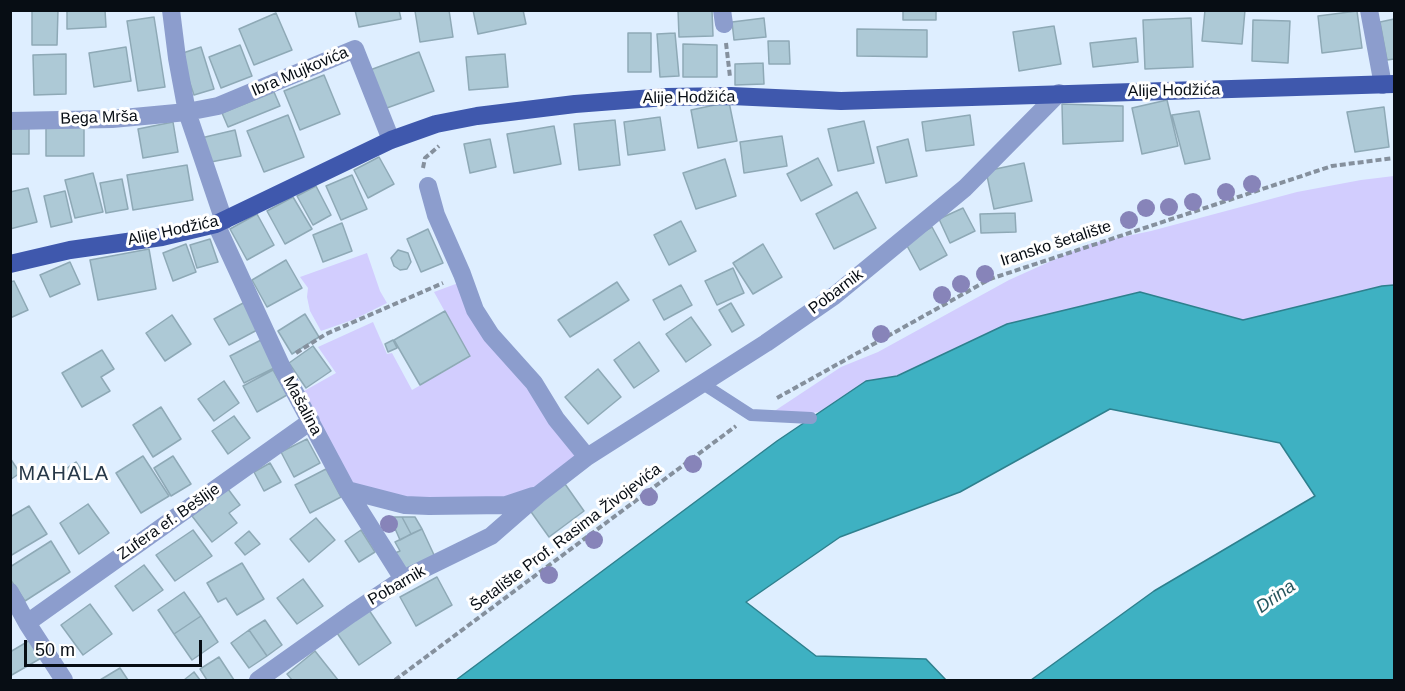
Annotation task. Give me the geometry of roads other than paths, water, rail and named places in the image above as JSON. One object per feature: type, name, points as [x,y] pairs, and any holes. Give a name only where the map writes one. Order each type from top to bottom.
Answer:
[{"type":"main road","name":"Alije Hodžića","points":[[10,264],[70,250],[162,237],[220,223],[391,140],[435,124],[477,116],[575,104],[666,97],[731,96],[841,101],[1389,84]]},
{"type":"street","name":"Mašalina","points":[[171,10],[187,112],[220,223],[280,363],[347,490],[403,579]]},
{"type":"street","points":[[1369,10],[1389,84]]},
{"type":"street","name":"Ibra Mujkovića","points":[[187,112],[218,106],[355,49],[391,140]]},
{"type":"street","name":"Pobarnik","points":[[258,681],[403,579],[491,536],[587,457],[703,384],[834,296],[965,188],[1059,93]]},
{"type":"street","name":"Bega Mrša","points":[[10,121],[112,119],[187,112]]},
{"type":"street","points":[[428,186],[436,215],[475,310],[491,335],[534,383],[556,419],[587,457]]},
{"type":"street","name":"Zufera ef. Bešlije","points":[[27,623],[311,422]]},
{"type":"street","name":"Pobarnik","points":[[347,490],[405,506],[506,505],[538,495]]},
{"type":"street","points":[[10,592],[64,681]]},
{"type":"lane","points":[[703,384],[751,415],[811,418]]},
{"type":"water","name":"Drina","points":[[1394,285],[1394,680],[1031,680],[1154,591],[1315,496],[1280,443],[1110,409],[960,492],[840,537],[746,602],[816,656],[926,659],[946,680],[456,680],[777,441],[866,381],[897,376],[1007,324],[1140,292],[1243,320]]},
{"type":"district","name":"MAHALA","points":[[64,474]]}]
